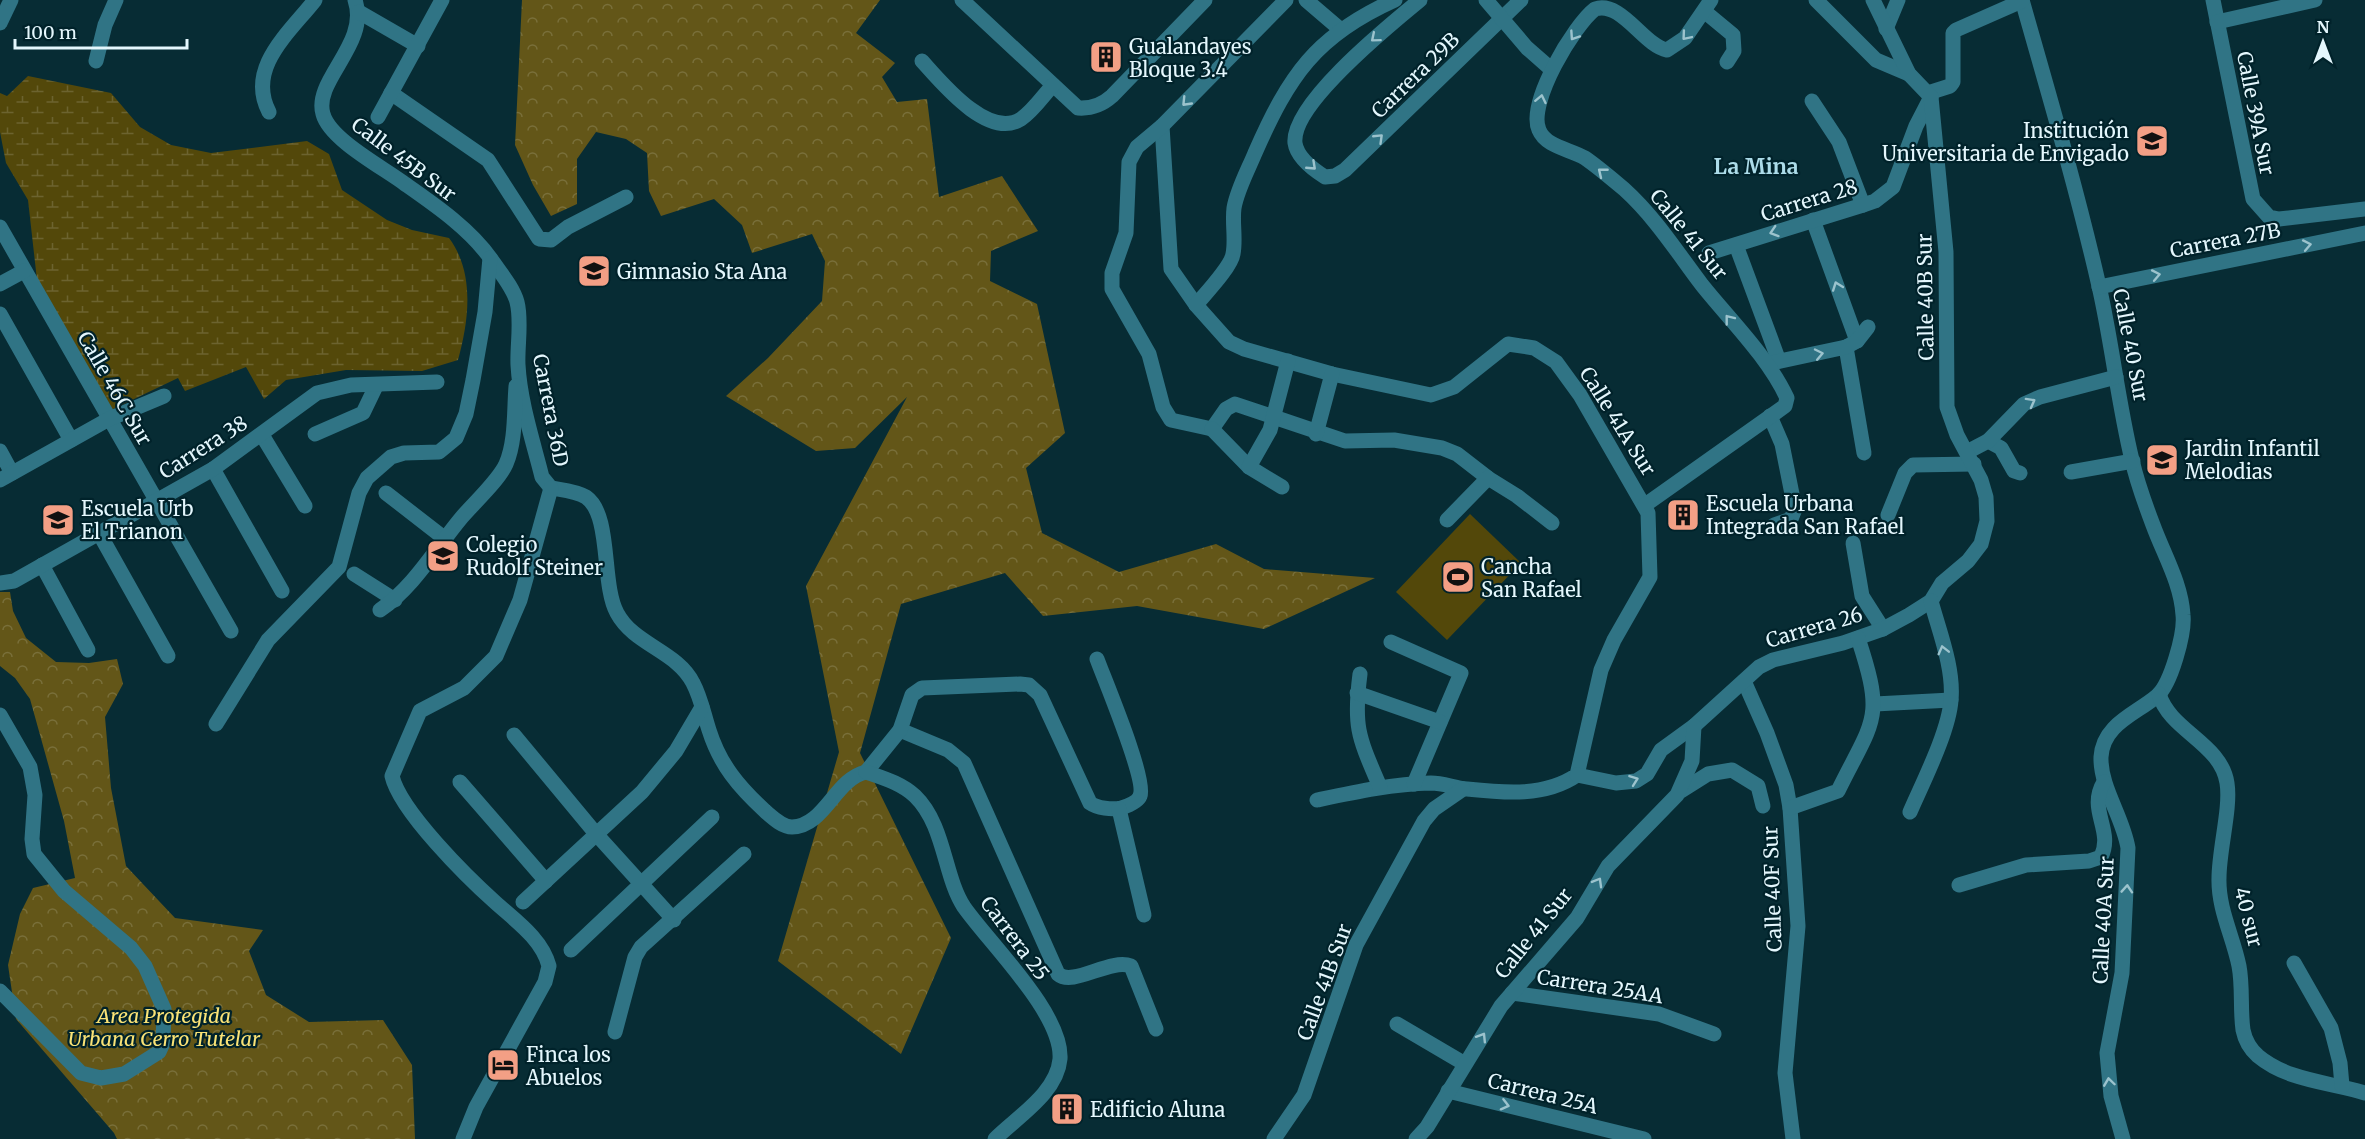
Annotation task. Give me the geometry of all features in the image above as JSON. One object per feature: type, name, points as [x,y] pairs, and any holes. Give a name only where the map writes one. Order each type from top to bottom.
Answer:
[{"type":"street","points":[[0,23],[11,0]]},
{"type":"street","points":[[96,61],[105,25],[116,0]]},
{"type":"street","points":[[268,112],[261,97],[260,82],[267,61],[315,0]]},
{"type":"street","points":[[378,117],[442,0]]},
{"type":"street","points":[[962,0],[1078,108],[1088,108],[1104,103],[1205,0]]},
{"type":"street","points":[[1282,487],[1249,467],[1212,429],[1171,420],[1163,407],[1149,354],[1112,289],[1112,273],[1125,240],[1129,162],[1137,147],[1162,126],[1286,0]]},
{"type":"street","points":[[1306,0],[1341,30]]},
{"type":"street","points":[[1196,305],[1232,258],[1234,208],[1287,86],[1312,56],[1341,30],[1360,16],[1395,0]]},
{"type":"street","name":"Carrera 29B","points":[[1420,0],[1340,69],[1303,118],[1295,134],[1295,146],[1301,156],[1325,177],[1335,176],[1345,171],[1502,21],[1521,0]]},
{"type":"street","points":[[1486,0],[1527,48],[1551,69],[1591,12],[1600,7],[1607,8],[1632,24],[1661,49],[1676,46],[1708,6],[1733,35],[1734,51],[1727,62]]},
{"type":"street","points":[[1816,0],[1876,60],[1909,74]]},
{"type":"street","points":[[1873,0],[1909,74],[1930,95],[1950,86],[1953,82],[1953,38],[1956,30],[2022,1]]},
{"type":"street","points":[[1886,29],[1898,0]]},
{"type":"street","name":"Calle 39A Sur","points":[[2213,0],[2253,200],[2269,217],[2279,219],[2362,209]]},
{"type":"street","points":[[2217,22],[2315,0]]},
{"type":"street","name":"Calle 40 Sur","points":[[2022,1],[2099,287],[2133,461],[2153,525],[2181,596],[2184,618],[2179,644],[2168,677],[2159,694]]},
{"type":"street","points":[[357,6],[418,46]]},
{"type":"street","name":"Calle 45B Sur","points":[[357,6],[358,26],[323,98],[323,115],[328,125],[341,138],[406,184],[471,236],[490,258],[517,302]]},
{"type":"street","points":[[922,61],[948,90],[980,116],[992,122],[1013,123],[1029,112],[1053,85]]},
{"type":"street","name":"Calle 41 Sur","points":[[1551,69],[1541,97],[1539,129],[1552,143],[1587,159],[1644,209],[1772,363],[1787,398],[1785,406],[1770,416]]},
{"type":"street","points":[[391,93],[488,160],[539,239],[551,240],[568,227],[626,197]]},
{"type":"street","name":"Carrera 28","points":[[1709,254],[1875,201],[1893,186],[1930,95]]},
{"type":"street","name":"Calle 40B Sur","points":[[1930,95],[1946,252],[1947,407],[1986,496],[1987,521]]},
{"type":"street","points":[[1812,101],[1839,142],[1863,205]]},
{"type":"street","name":"Calle 41A Sur","points":[[1162,126],[1168,258],[1173,277],[1229,342],[1244,349],[1332,374],[1431,395],[1454,387],[1508,344],[1534,348],[1556,362],[1580,395],[1645,505],[1648,513],[1650,577],[1614,640],[1601,670],[1577,775]]},
{"type":"street","name":"Carrera 27B","points":[[2099,287],[2362,233],[2364,225],[2362,209]]},
{"type":"street","points":[[1813,220],[1852,344],[1864,453]]},
{"type":"street","name":"Calle 46C Sur","points":[[0,227],[231,631]]},
{"type":"street","points":[[1736,245],[1772,363],[1852,344],[1868,327]]},
{"type":"street","points":[[216,724],[268,640],[339,567],[352,515],[368,478],[391,457],[404,453],[439,452],[456,438],[466,414],[473,380],[485,312],[490,258]]},
{"type":"street","points":[[0,284],[24,271]]},
{"type":"street","name":"Carrera 36D","points":[[517,302],[518,368],[542,477],[550,488],[577,493],[594,505],[600,522],[607,573],[617,613],[643,640],[687,673],[702,707],[717,753],[729,774],[768,813],[786,826],[800,825],[813,818],[842,786],[856,774],[866,772]]},
{"type":"street","points":[[0,314],[71,440]]},
{"type":"street","points":[[1249,467],[1270,430],[1272,415],[1288,362]]},
{"type":"street","points":[[380,610],[394,600],[506,466],[512,434],[518,368]]},
{"type":"street","points":[[1316,434],[1332,374]]},
{"type":"street","points":[[1888,515],[1905,473],[1913,465],[1971,458],[2024,404],[2040,397],[2116,377]]},
{"type":"street","name":"Carrera 38","points":[[0,583],[14,581],[213,469],[317,393],[351,385],[376,386],[436,382]]},
{"type":"street","points":[[315,434],[363,413],[376,386]]},
{"type":"street","points":[[1453,404],[1454,387]]},
{"type":"street","points":[[0,450],[6,476],[109,419],[164,396]]},
{"type":"street","points":[[1212,429],[1226,409],[1235,404],[1272,415],[1316,434],[1346,441],[1394,440],[1442,447],[1517,496],[1552,523]]},
{"type":"street","points":[[1645,505],[1770,416],[1782,444],[1795,508],[1791,519],[1774,525]]},
{"type":"street","points":[[262,435],[305,506]]},
{"type":"street","points":[[1988,441],[2001,448],[2014,471],[2020,473]]},
{"type":"street","points":[[2071,472],[2133,461]]},
{"type":"street","points":[[213,469],[282,591]]},
{"type":"street","points":[[1447,520],[1488,478]]},
{"type":"street","points":[[463,1139],[476,1107],[545,982],[549,966],[536,940],[463,870],[414,815],[398,794],[392,776],[420,711],[464,688],[496,656],[520,600],[550,488]]},
{"type":"street","points":[[386,493],[444,538]]},
{"type":"street","name":"Carrera 26","points":[[1577,775],[1616,783],[1636,781],[1647,774],[1661,750],[1694,726],[1759,667],[1773,660],[1858,638],[1883,629],[1931,600],[1942,583],[1976,552],[1987,521]]},
{"type":"street","points":[[99,533],[168,656]]},
{"type":"street","points":[[1853,543],[1862,596],[1883,629]]},
{"type":"street","points":[[42,565],[88,650]]},
{"type":"street","points":[[354,574],[394,600]]},
{"type":"street","points":[[1910,812],[1936,749],[1952,700],[1945,656],[1931,600]]},
{"type":"street","points":[[1790,808],[1838,791],[1863,746],[1875,704],[1874,689],[1858,638]]},
{"type":"street","points":[[1391,642],[1461,673],[1414,784]]},
{"type":"street","points":[[866,772],[900,730],[912,695],[922,688],[1029,685],[1040,695],[1090,803],[1095,807],[1119,809],[1140,797],[1140,782],[1097,659]]},
{"type":"street","points":[[1360,674],[1357,693],[1357,732],[1380,787]]},
{"type":"street","name":"Calle 40F Sur","points":[[1744,681],[1767,733],[1786,785],[1790,808],[1798,926],[1785,1073],[1793,1139]]},
{"type":"street","points":[[1357,693],[1440,722]]},
{"type":"street","name":"Calle 40A Sur","points":[[2123,1139],[2111,1096],[2107,1053],[2121,982],[2128,848],[2125,830],[2104,782],[2101,754],[2112,730],[2124,718],[2159,694]]},
{"type":"street","name":"40 sur","points":[[2159,694],[2163,706],[2172,717],[2221,765],[2227,783],[2219,882],[2223,912],[2239,964],[2243,1030],[2248,1045],[2275,1068],[2296,1077],[2365,1093]]},
{"type":"street","points":[[1875,704],[1952,700]]},
{"type":"street","points":[[523,902],[621,814],[676,751],[702,707]]},
{"type":"street","points":[[0,715],[30,767],[35,795],[32,839],[34,854],[64,891],[131,948],[145,966],[159,993],[164,1009],[163,1043],[159,1052],[124,1074],[101,1078],[81,1073],[0,992]]},
{"type":"street","name":"Calle 41 Sur","points":[[1416,1139],[1427,1127],[1501,1006],[1577,918],[1608,866],[1677,795],[1692,761],[1694,726]]},
{"type":"street","points":[[900,730],[948,750],[964,763],[1058,974],[1070,978],[1116,964],[1131,966],[1156,1029]]},
{"type":"street","points":[[513,735],[597,835],[674,920]]},
{"type":"street","points":[[1677,795],[1697,779],[1716,772],[1732,770],[1758,786],[1763,806]]},
{"type":"street","name":"Carrera 25","points":[[866,772],[902,787],[915,796],[926,811],[963,906],[1041,1006],[1054,1031],[1060,1059],[1053,1079],[1039,1098],[995,1139]]},
{"type":"street","points":[[1317,800],[1380,787],[1414,784],[1446,784],[1463,789],[1518,793],[1551,789],[1577,775]]},
{"type":"street","points":[[460,782],[546,881]]},
{"type":"street","points":[[1959,885],[2026,865],[2089,861],[2101,856],[2105,844],[2097,798],[2104,782]]},
{"type":"street","name":"Calle 41B Sur","points":[[1274,1139],[1292,1115],[1313,1074],[1362,934],[1424,821],[1434,809],[1463,789]]},
{"type":"street","points":[[1119,809],[1144,915]]},
{"type":"street","points":[[571,950],[712,818]]},
{"type":"street","points":[[615,1032],[635,957],[641,947],[674,920],[744,854]]},
{"type":"street","points":[[2294,963],[2331,1028],[2340,1063],[2342,1086]]},
{"type":"street","name":"Carrera 25AA","points":[[1512,993],[1659,1014],[1714,1034]]},
{"type":"street","name":"Carrera 25A","points":[[1397,1024],[1465,1064]]},
{"type":"street","name":"Carrera 25A","points":[[1448,1091],[1586,1132],[1627,1134],[1644,1139]]},
{"type":"green space","points":[[522,0],[880,0],[856,33],[895,63],[882,77],[897,102],[927,99],[939,197],[1002,176],[1038,231],[991,251],[990,281],[1037,304],[1065,433],[1026,468],[1042,533],[1119,572],[1216,544],[1264,569],[1375,578],[1264,629],[1137,606],[1043,616],[1005,573],[901,604],[860,753],[951,938],[901,1054],[778,961],[839,752],[806,586],[907,397],[855,448],[816,451],[726,396],[768,358],[822,301],[825,261],[812,234],[752,253],[742,225],[714,199],[661,216],[649,191],[647,153],[626,139],[596,132],[577,159],[577,204],[551,216],[533,185],[515,145]]},
{"type":"green space","points":[[28,76],[111,93],[140,127],[171,145],[211,153],[307,141],[329,154],[342,190],[387,220],[412,230],[449,238],[463,266],[466,281],[467,313],[458,360],[422,371],[346,370],[286,380],[264,399],[246,367],[185,391],[178,378],[111,410],[37,280],[28,200],[6,163],[0,132],[0,93],[7,96]]},
{"type":"green space","name":"Cancha San Rafael","points":[[1470,514],[1521,563],[1447,640],[1396,592]]},
{"type":"green space","name":"Area Protegida Urbana Cerro Tutelar","points":[[0,592],[10,592],[13,611],[26,638],[56,662],[89,663],[117,659],[123,684],[105,717],[111,788],[126,866],[175,918],[263,930],[249,951],[266,995],[309,1022],[383,1020],[412,1065],[415,1139],[117,1139],[16,1019],[8,965],[20,914],[33,888],[75,878],[64,821],[30,699],[15,678],[0,666]]},
{"type":"place","name":"Gualandayes Bloque 3.4","points":[[1106,57]]},
{"type":"place","name":"Institución Universitaria de Envigado","points":[[2152,141]]},
{"type":"place","name":"Gimnasio Sta Ana","points":[[594,271]]},
{"type":"place","name":"Jardin Infantil Melodias","points":[[2162,460]]},
{"type":"place","name":"Escuela Urbana Integrada San Rafael","points":[[1683,515]]},
{"type":"place","name":"Escuela Urb El Trianon","points":[[58,520]]},
{"type":"place","name":"Colegio Rudolf Steiner","points":[[443,556]]},
{"type":"place","name":"Cancha San Rafael","points":[[1458,577]]},
{"type":"place","name":"Finca los Abuelos","points":[[503,1065]]},
{"type":"place","name":"Edificio Aluna","points":[[1067,1109]]},
{"type":"district","name":"La Mina","points":[[1756,166]]}]
